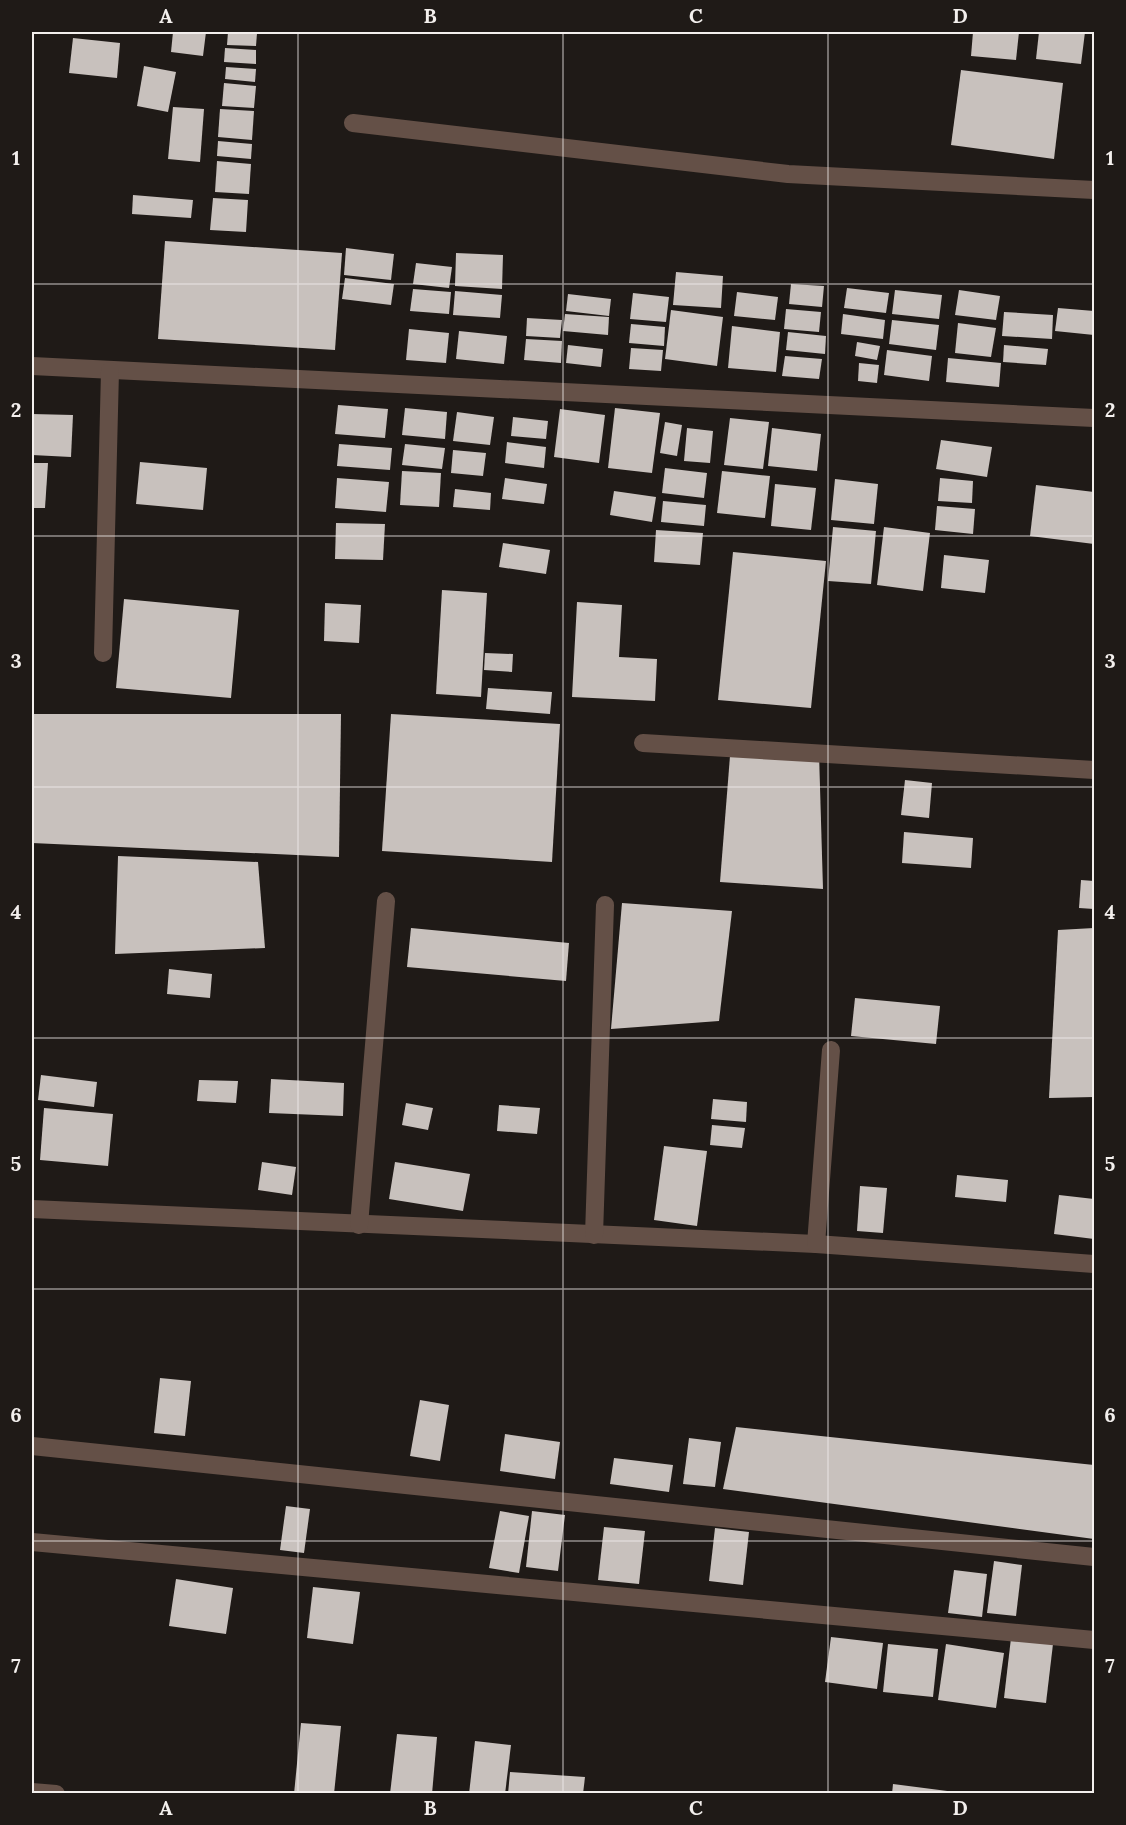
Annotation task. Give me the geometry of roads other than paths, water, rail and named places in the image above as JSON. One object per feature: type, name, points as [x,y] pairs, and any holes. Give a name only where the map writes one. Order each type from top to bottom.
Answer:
[{"type":"street","points":[[353,123],[788,174],[1095,190]]},
{"type":"street","points":[[32,366],[1095,418]]},
{"type":"street","points":[[103,653],[110,370]]},
{"type":"street","points":[[642,743],[1095,770]]},
{"type":"street","points":[[359,1225],[386,901]]},
{"type":"street","points":[[594,1235],[605,905]]},
{"type":"street","points":[[816,1244],[831,1050]]},
{"type":"street","points":[[32,1209],[816,1244],[1095,1264]]},
{"type":"street","points":[[32,1446],[1095,1557]]},
{"type":"street","points":[[32,1542],[1095,1640]]},
{"type":"street","points":[[32,1792],[56,1794]]}]
